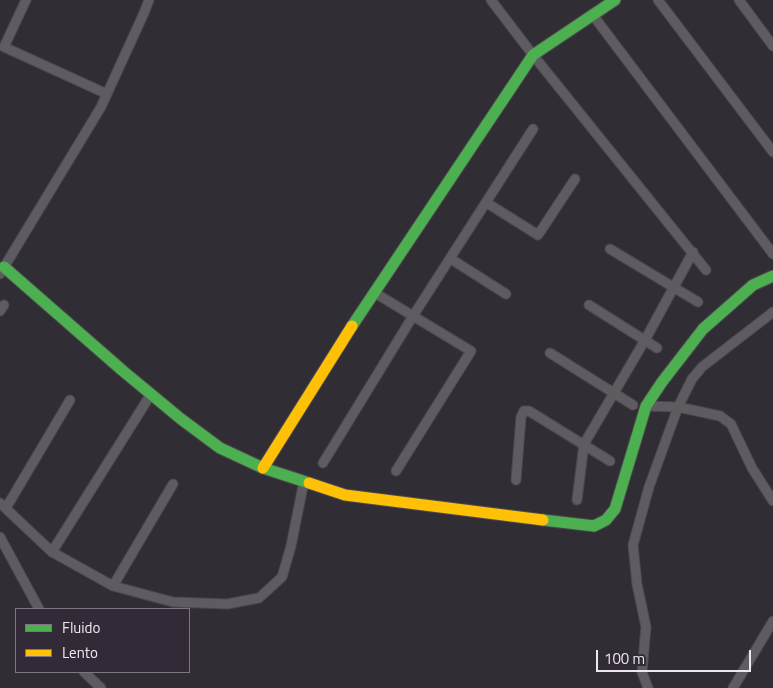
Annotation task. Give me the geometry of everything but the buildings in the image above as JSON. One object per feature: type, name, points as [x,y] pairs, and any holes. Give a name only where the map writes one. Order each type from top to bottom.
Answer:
[{"type":"street","points":[[26,0],[2,51],[107,94]]},
{"type":"street","points":[[149,0],[101,106],[2,271],[181,419],[220,448],[263,468],[345,495],[594,526],[606,520],[615,509],[646,406],[662,382],[703,329],[753,285],[773,276]]},
{"type":"street","points":[[491,0],[706,270]]},
{"type":"street","points":[[263,468],[375,293],[533,55],[615,0]]},
{"type":"street","points":[[658,0],[773,152]]},
{"type":"street","points":[[738,0],[773,46]]},
{"type":"street","points":[[592,14],[773,254]]},
{"type":"street","points":[[323,463],[413,316],[533,129]]},
{"type":"street","points":[[487,203],[538,235],[575,180]]},
{"type":"street","points":[[610,249],[698,302]]},
{"type":"street","points":[[577,500],[584,444],[693,252]]},
{"type":"street","points":[[451,259],[506,294]]},
{"type":"street","points":[[375,293],[471,350],[396,472]]},
{"type":"street","points":[[589,305],[657,348]]},
{"type":"street","points":[[648,688],[642,672],[646,627],[637,584],[633,545],[649,487],[678,407],[692,379],[702,366],[773,312]]},
{"type":"street","points":[[550,353],[633,405]]},
{"type":"street","points":[[52,552],[151,394]]},
{"type":"street","points":[[70,400],[3,505],[52,552],[113,586],[174,602],[227,604],[260,598],[282,577],[291,546],[304,481]]},
{"type":"street","points":[[646,406],[678,407],[720,416],[731,424],[752,468],[773,501]]},
{"type":"street","points":[[516,480],[521,417],[524,411],[529,411],[610,461]]},
{"type":"street","points":[[113,586],[173,484]]},
{"type":"street","points":[[0,537],[38,608]]},
{"type":"street","points":[[733,688],[773,620]]},
{"type":"street","points":[[85,673],[101,688]]},
{"type":"traffic: fast","points":[[352,326],[533,55],[615,0]]},
{"type":"traffic: fast","points":[[4,267],[123,371],[181,419],[220,448],[263,468],[309,483]]},
{"type":"traffic: fast","points":[[543,520],[594,526],[606,520],[615,509],[646,406],[662,382],[703,329],[753,285],[773,276]]},
{"type":"traffic: slow","points":[[263,468],[352,326]]},
{"type":"traffic: slow","points":[[309,483],[345,495],[543,520]]}]
